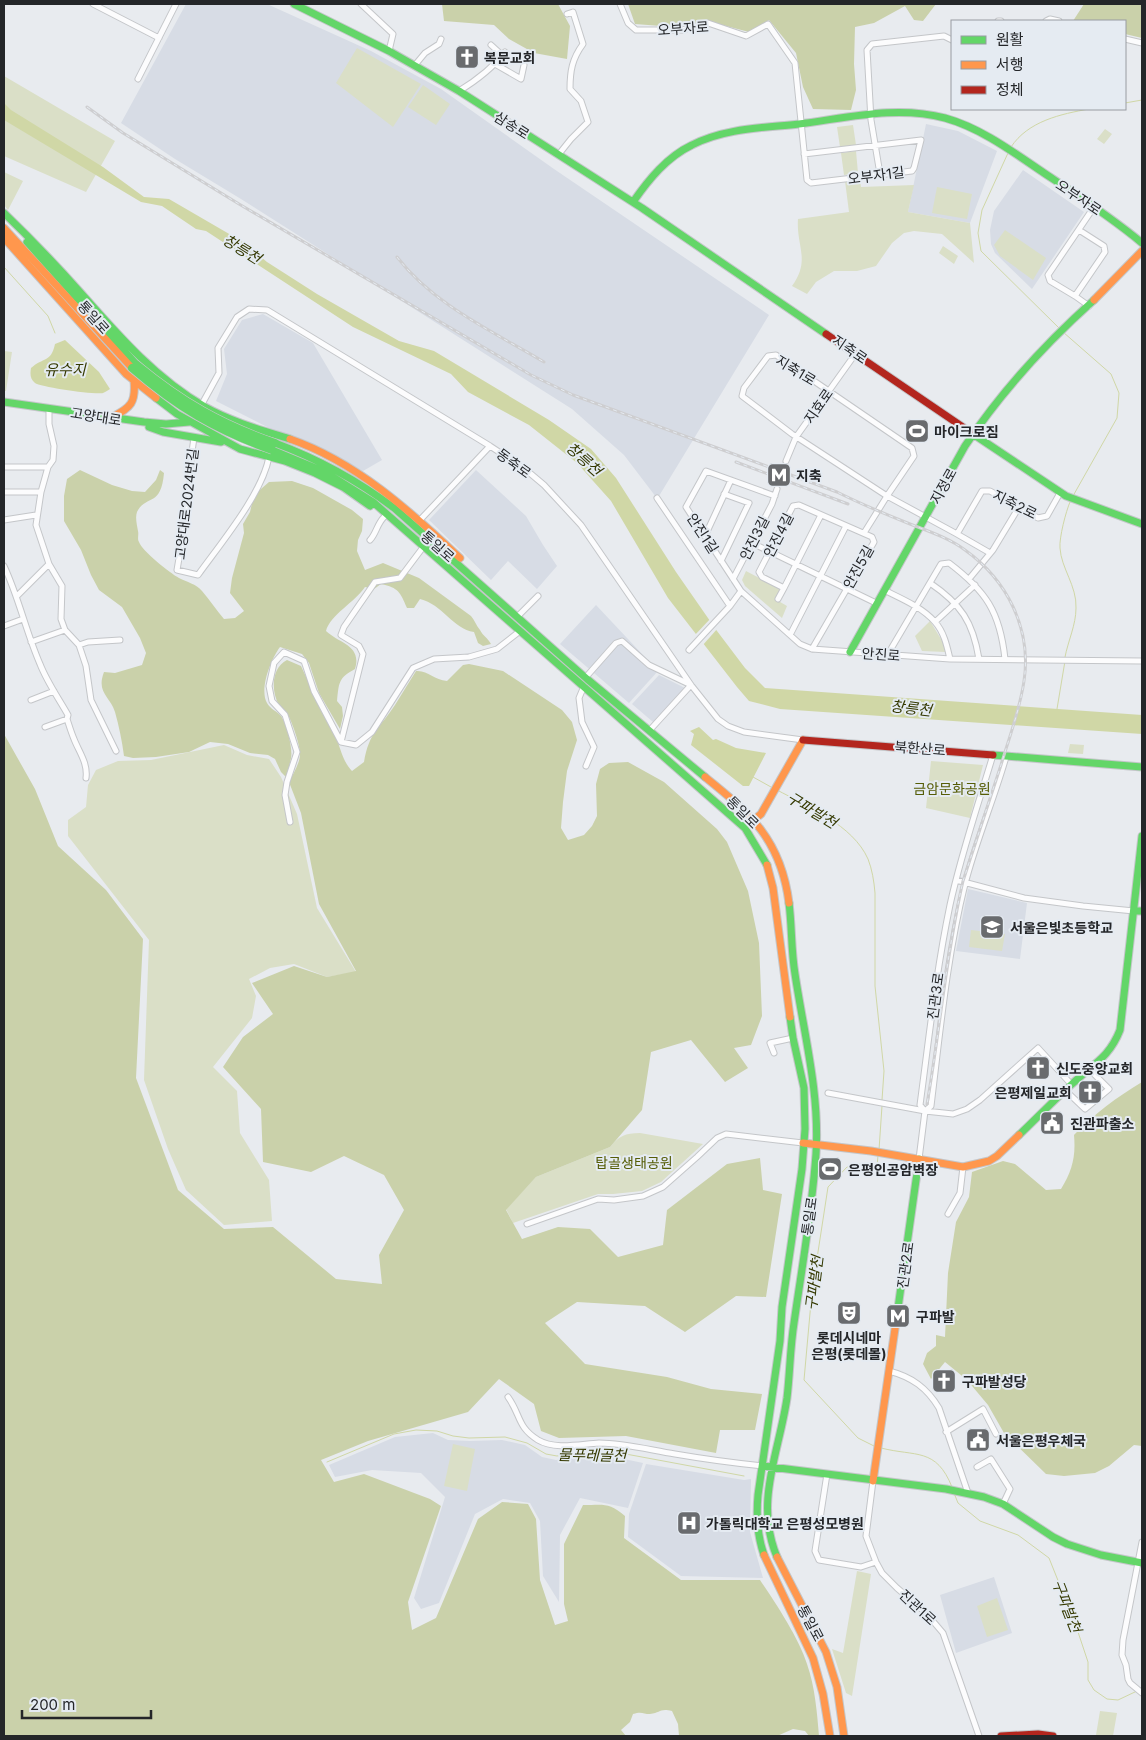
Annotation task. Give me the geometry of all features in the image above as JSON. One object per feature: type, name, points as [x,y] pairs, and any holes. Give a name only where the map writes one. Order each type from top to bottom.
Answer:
[{"type":"main road","name":"삼송로","points":[[294,4],[415,65],[633,202]]},
{"type":"main road","name":"오부자로","points":[[871,114],[900,112],[947,118],[972,129],[1005,148],[1094,207],[1142,243]]},
{"type":"main road","points":[[633,202],[650,178],[664,164],[703,139],[751,129],[871,114]]},
{"type":"main road","name":"지축로","points":[[633,202],[1063,494],[1114,516],[1142,524]]},
{"type":"main road","points":[[4,215],[38,246],[142,361],[174,386],[202,404],[238,422],[306,445],[334,459],[378,486],[420,520],[468,566],[484,586]]},
{"type":"main road","name":"통일로","points":[[4,215],[134,367],[176,398],[213,420],[310,456],[350,477],[380,497],[586,677],[754,819],[772,847],[786,881],[794,971],[815,1089],[817,1144],[815,1176],[792,1341],[786,1404],[767,1496],[767,1522],[769,1534],[781,1566],[821,1640],[831,1665],[842,1716],[844,1736]]},
{"type":"main road","name":"통일로","points":[[4,228],[134,367],[173,403],[199,420],[236,438],[316,467],[347,483],[373,502],[746,828],[766,863],[774,888],[792,1038],[804,1088],[805,1129],[802,1170],[782,1307],[780,1341],[757,1511],[758,1541],[813,1658],[823,1694],[830,1736]]},
{"type":"main road","points":[[4,238],[134,381],[189,422],[228,443],[243,450],[315,473],[343,487],[384,517],[445,570],[476,593]]},
{"type":"main road","points":[[1089,306],[1142,251]]},
{"type":"main road","name":"지정로","points":[[850,652],[973,434],[1031,363],[1064,327],[1089,306]]},
{"type":"main road","points":[[111,417],[123,412],[136,397],[134,381]]},
{"type":"main road","name":"고양대로","points":[[4,402],[111,417],[139,423],[160,425],[189,422]]},
{"type":"main road","points":[[189,422],[202,404]]},
{"type":"main road","points":[[139,423],[163,432],[228,443]]},
{"type":"main road","points":[[243,450],[238,442],[239,435],[242,430],[249,426]]},
{"type":"main road","points":[[746,828],[761,814],[804,740]]},
{"type":"main road","name":"북한산로","points":[[804,740],[1142,767]]},
{"type":"main road","points":[[803,1143],[963,1166],[989,1161],[997,1156],[1071,1084],[1109,1052],[1120,1030],[1138,911],[1142,836]]},
{"type":"main road","name":"진관2로","points":[[873,1481],[919,1159]]},
{"type":"main road","points":[[763,1466],[964,1492],[1003,1504],[1067,1544],[1101,1555],[1140,1562]]},
{"type":"main road","points":[[1001,1736],[1038,1734],[1053,1736]]},
{"type":"street","points":[[92,4],[159,38]]},
{"type":"street","points":[[138,79],[176,4]]},
{"type":"street","points":[[362,4],[393,34],[389,51]]},
{"type":"street","name":"오부자로","points":[[620,4],[628,23],[636,30],[682,30],[708,23],[746,36],[768,24],[795,63],[801,124]]},
{"type":"street","points":[[559,154],[588,122],[582,101],[570,90],[570,75],[575,55],[583,44],[573,12],[567,14]]},
{"type":"street","points":[[880,174],[871,114],[867,50],[872,44],[944,36],[951,40]]},
{"type":"street","points":[[1126,38],[1142,43]]},
{"type":"street","points":[[415,65],[425,53],[439,44],[441,39]]},
{"type":"street","points":[[459,91],[475,82],[504,53],[491,45]]},
{"type":"street","points":[[495,64],[521,79],[524,65]]},
{"type":"street","name":"오부자1길","points":[[801,124],[804,154],[807,180],[811,183],[912,171],[921,140],[804,154]]},
{"type":"street","points":[[1089,306],[1050,281],[1048,275],[1094,207]]},
{"type":"street","points":[[1075,296],[1105,252],[1104,246],[1079,230]]},
{"type":"street","name":"동축로","points":[[202,404],[219,373],[218,348],[237,316],[250,309],[267,310],[490,446],[544,486],[581,525],[691,685],[718,720],[744,732],[804,740]]},
{"type":"street","name":"지효로","points":[[786,461],[796,437],[856,353]]},
{"type":"street","name":"지축1로","points":[[888,496],[914,456],[912,448],[776,355],[768,356],[744,388],[742,396],[796,437],[888,496],[926,516]]},
{"type":"street","points":[[49,409],[49,424],[54,446],[53,460],[48,467],[41,492],[36,525],[49,564],[62,586],[61,620],[65,630],[79,645],[86,666],[91,700],[116,751]]},
{"type":"street","name":"고양대로2024번길","points":[[194,438],[191,478],[177,570],[198,575],[246,507],[260,483],[269,457]]},
{"type":"street","points":[[420,520],[490,446]]},
{"type":"street","points":[[4,467],[48,467]]},
{"type":"street","name":"안진1길","points":[[733,580],[686,507],[706,471],[775,496]]},
{"type":"street","points":[[705,536],[731,480]]},
{"type":"street","points":[[775,496],[777,489]]},
{"type":"street","name":"지축2로","points":[[957,534],[982,491],[990,491],[1038,518],[1047,516],[1063,494]]},
{"type":"street","points":[[4,492],[41,492]]},
{"type":"street","points":[[721,561],[749,503],[724,494]]},
{"type":"street","name":"안진3길","points":[[733,580],[775,496]]},
{"type":"street","points":[[864,533],[888,496]]},
{"type":"street","points":[[657,498],[730,606]]},
{"type":"street","name":"안진4길","points":[[799,505],[821,515],[784,588],[762,577],[759,572],[793,506],[799,505]]},
{"type":"street","points":[[969,579],[990,553],[1018,507]]},
{"type":"street","points":[[4,520],[36,515]]},
{"type":"street","points":[[821,515],[846,526]]},
{"type":"street","points":[[926,516],[990,553]]},
{"type":"street","points":[[370,540],[373,538],[378,523],[384,517]]},
{"type":"street","name":"안진5길","points":[[790,635],[846,526],[872,537],[874,542],[812,649]]},
{"type":"street","points":[[752,543],[876,603]]},
{"type":"street","name":"통일로","points":[[341,742],[363,654],[359,646],[341,635],[344,627],[375,582],[400,578],[422,550]]},
{"type":"street","points":[[888,654],[941,564],[948,563],[975,585],[992,609],[1000,626],[1005,659]]},
{"type":"street","points":[[17,596],[49,564]]},
{"type":"street","points":[[4,566],[17,596],[40,666],[68,715],[67,719],[87,770],[86,778]]},
{"type":"street","name":"안진로","points":[[733,580],[741,591],[800,644],[812,649],[950,659],[1142,661]]},
{"type":"street","points":[[930,583],[944,593],[967,619],[976,640],[979,659]]},
{"type":"street","points":[[935,622],[975,585]]},
{"type":"street","points":[[778,599],[784,588]]},
{"type":"street","points":[[884,590],[916,607],[935,622],[946,642],[950,659]]},
{"type":"street","points":[[691,648],[730,606],[741,591]]},
{"type":"street","points":[[518,616],[538,596]]},
{"type":"street","points":[[4,626],[23,618]]},
{"type":"street","points":[[31,642],[65,630]]},
{"type":"street","points":[[290,822],[285,795],[287,782],[297,752],[285,715],[272,701],[270,686],[274,663],[284,652],[304,661],[314,691],[341,742],[356,745],[372,732],[413,668],[434,660],[469,657],[497,648],[520,631]]},
{"type":"street","points":[[79,645],[88,642],[120,640]]},
{"type":"street","points":[[586,677],[616,643],[622,641],[649,665],[691,685],[649,731]]},
{"type":"street","points":[[584,686],[578,698],[582,722],[594,747],[586,766]]},
{"type":"street","points":[[31,700],[54,691]]},
{"type":"street","points":[[46,727],[67,719]]},
{"type":"street","name":"진관3로","points":[[925,1111],[920,1105],[935,989],[956,880],[993,755]]},
{"type":"street","name":"진관3로","points":[[919,1159],[925,1111],[931,1106],[950,958],[966,882],[1006,757]]},
{"type":"street","points":[[970,832],[981,835]]},
{"type":"street","points":[[956,880],[1024,898],[1086,907],[1138,911]]},
{"type":"street","points":[[774,1053],[770,1043],[792,1038]]},
{"type":"street","points":[[828,1093],[925,1111],[953,1114],[967,1109],[980,1100],[1038,1048],[1071,1084]]},
{"type":"street","points":[[1065,1090],[1085,1109],[1109,1089],[1089,1069]]},
{"type":"street","points":[[527,1224],[598,1199],[614,1200],[643,1196],[663,1187],[697,1158],[716,1138],[726,1134],[803,1143]]},
{"type":"street","points":[[948,1214],[960,1192],[963,1166]]},
{"type":"street","points":[[889,1371],[913,1379],[924,1387],[939,1408],[964,1492]]},
{"type":"street","points":[[508,1398],[524,1430],[540,1441],[556,1445],[602,1443],[763,1466]]},
{"type":"street","points":[[946,1432],[983,1409],[996,1434]]},
{"type":"street","points":[[977,1467],[991,1459],[1010,1489],[1003,1504]]},
{"type":"street","points":[[827,1474],[815,1551],[819,1560],[860,1567],[876,1562]]},
{"type":"street","name":"진관1로","points":[[873,1481],[866,1536],[876,1562],[882,1573],[926,1612],[944,1633],[979,1736]]},
{"type":"street","points":[[1142,1542],[1140,1562],[1123,1640],[1122,1655],[1130,1683],[1142,1693]]},
{"type":"shaded area","points":[[186,4],[267,4],[371,51],[441,89],[554,169],[769,315],[659,496],[656,497],[624,455],[572,409],[121,123]]},
{"type":"shaded area","points":[[442,4],[558,4],[570,26],[567,59],[534,53],[509,39],[494,25],[444,21]]},
{"type":"shaded area","points":[[628,4],[936,4],[923,21],[914,20],[905,6],[874,23],[855,27],[854,64],[856,90],[851,110],[813,109],[803,87],[796,53],[769,20],[749,32],[707,21],[674,27],[635,24]]},
{"type":"shaded area","points":[[1084,4],[1142,4],[1142,38],[1126,34],[1126,20],[1074,20]]},
{"type":"shaded area","points":[[926,124],[958,131],[997,151],[970,223],[908,212]]},
{"type":"shaded area","points":[[1023,170],[1084,212],[1032,289],[995,253],[991,244],[990,230],[994,211]]},
{"type":"shaded area","points":[[263,314],[313,343],[382,460],[363,471],[305,440],[273,430],[216,401],[227,374],[224,349],[242,320]]},
{"type":"shaded area","points":[[80,470],[112,485],[132,491],[145,492],[156,480],[160,470],[164,473],[157,496],[145,503],[137,512],[138,541],[145,551],[163,567],[200,589],[224,619],[235,618],[244,611],[230,593],[244,533],[243,524],[250,512],[254,495],[269,482],[292,481],[313,488],[352,510],[363,519],[357,551],[365,570],[383,563],[419,578],[471,616],[491,644],[483,646],[478,643],[474,632],[460,626],[428,602],[420,599],[414,608],[407,608],[400,594],[392,587],[381,584],[374,589],[365,587],[361,593],[332,619],[326,631],[353,650],[356,661],[355,669],[342,678],[339,685],[337,701],[342,707],[343,716],[340,729],[319,693],[309,663],[302,654],[280,647],[270,666],[265,682],[265,697],[268,705],[281,716],[289,737],[291,754],[286,777],[281,772],[275,759],[268,755],[250,753],[228,744],[210,742],[189,752],[156,757],[133,758],[124,756],[115,712],[103,690],[102,679],[104,672],[115,673],[142,665],[146,653],[140,638],[122,607],[99,590],[81,550],[64,521],[64,496],[67,479]]},
{"type":"shaded area","points":[[476,470],[526,516],[557,566],[537,589],[508,561],[491,580],[429,520]]},
{"type":"shaded area","points":[[596,605],[658,671],[629,703],[560,644]]},
{"type":"shaded area","points":[[287,660],[301,666],[352,771],[364,762],[372,737],[416,671],[424,672],[447,681],[463,665],[469,664],[503,671],[562,710],[572,722],[577,740],[567,771],[561,828],[568,840],[584,835],[592,826],[597,816],[596,784],[600,769],[609,763],[628,762],[664,782],[717,829],[727,842],[748,891],[759,943],[762,1016],[751,1045],[734,1048],[748,1068],[725,1082],[691,1040],[651,1052],[642,1110],[610,1147],[536,1177],[506,1210],[522,1239],[558,1227],[590,1229],[618,1257],[663,1245],[667,1210],[727,1164],[760,1158],[763,1190],[782,1194],[766,1297],[736,1296],[685,1332],[645,1306],[577,1302],[545,1323],[585,1364],[667,1377],[711,1389],[762,1394],[755,1430],[720,1430],[716,1453],[626,1436],[559,1438],[541,1431],[534,1404],[499,1379],[468,1412],[368,1441],[321,1460],[334,1482],[364,1474],[430,1499],[441,1506],[408,1602],[412,1630],[436,1618],[478,1519],[502,1502],[528,1504],[536,1519],[540,1580],[555,1625],[568,1621],[564,1604],[564,1544],[583,1505],[606,1505],[615,1508],[625,1516],[624,1538],[681,1580],[760,1580],[786,1620],[803,1654],[814,1691],[819,1736],[809,1736],[805,1731],[793,1729],[777,1736],[679,1736],[678,1724],[672,1711],[662,1710],[650,1714],[633,1714],[630,1722],[621,1730],[626,1736],[4,1736],[4,734],[35,789],[58,846],[106,890],[143,939],[136,1078],[178,1190],[224,1229],[273,1227],[336,1279],[382,1284],[379,1255],[404,1210],[384,1175],[344,1156],[311,1172],[263,1162],[261,1109],[223,1067],[243,1037],[273,1014],[252,983],[294,966],[327,977],[356,971],[319,904],[301,813],[289,782],[299,761],[300,750],[289,717],[276,699],[274,687],[275,674],[278,668]]},
{"type":"shaded area","points":[[659,675],[685,688],[653,722],[632,704]]},
{"type":"shaded area","name":"서울은빛초등학교","points":[[968,889],[1027,903],[1020,959],[956,951]]},
{"type":"shaded area","points":[[1142,1082],[1142,1446],[1134,1445],[1109,1466],[1095,1473],[1064,1476],[1046,1474],[1004,1433],[988,1405],[967,1380],[945,1362],[931,1379],[923,1364],[927,1353],[936,1346],[936,1335],[945,1337],[948,1273],[956,1222],[969,1197],[972,1172],[1003,1161],[1015,1164],[1046,1190],[1061,1189],[1072,1164],[1074,1135],[1106,1106]]},
{"type":"shaded area","points":[[433,1433],[448,1440],[502,1440],[525,1445],[542,1457],[556,1460],[580,1456],[605,1455],[643,1463],[628,1508],[580,1498],[560,1535],[559,1602],[543,1576],[540,1521],[530,1503],[503,1499],[475,1514],[439,1603],[421,1609],[414,1598],[445,1497],[421,1473],[372,1470],[335,1477],[329,1465],[395,1437]]},
{"type":"shaded area","name":"가톨릭대학교 은평성모병원","points":[[646,1464],[744,1480],[751,1479],[750,1532],[763,1578],[681,1576],[628,1537],[629,1514]]},
{"type":"shaded area","points":[[994,1577],[1012,1633],[956,1653],[940,1595]]},
{"type":"green space","points":[[357,48],[421,84],[393,127],[336,83]]},
{"type":"green space","points":[[4,76],[115,141],[86,192],[4,156]]},
{"type":"green space","points":[[423,85],[450,104],[436,125],[408,107]]},
{"type":"green space","points":[[853,125],[856,145],[840,147],[837,127]]},
{"type":"green space","points":[[1105,129],[1112,134],[1104,144],[1097,139]]},
{"type":"green space","points":[[856,151],[858,173],[844,175],[841,153]]},
{"type":"green space","points":[[4,172],[23,181],[8,210],[4,205]]},
{"type":"green space","points":[[860,180],[861,187],[914,185],[908,212],[970,223],[974,263],[942,234],[914,231],[904,233],[892,243],[876,266],[857,271],[834,271],[816,282],[807,294],[792,286],[798,277],[802,260],[798,219],[849,212],[845,181]]},
{"type":"green space","points":[[937,187],[972,194],[967,219],[932,213]]},
{"type":"green space","points":[[1005,230],[1046,258],[1033,280],[1000,256],[994,245]]},
{"type":"green space","points":[[943,246],[958,256],[954,264],[939,253]]},
{"type":"green space","points":[[4,351],[12,352],[6,391],[4,391]]},
{"type":"green space","points":[[746,571],[780,589],[775,599],[787,606],[782,618],[745,586],[742,580]]},
{"type":"green space","points":[[930,621],[944,644],[945,652],[922,651],[915,636]]},
{"type":"green space","points":[[1070,744],[1084,745],[1083,754],[1068,753]]},
{"type":"green space","points":[[224,745],[247,755],[269,759],[281,777],[297,814],[317,908],[356,972],[327,977],[294,964],[270,968],[249,979],[256,996],[252,1018],[213,1067],[237,1091],[240,1133],[269,1180],[272,1221],[224,1225],[186,1190],[168,1149],[144,1080],[149,940],[68,836],[68,820],[86,807],[88,785],[96,770],[118,761],[151,760]]},
{"type":"green space","name":"금암문화공원","points":[[931,761],[983,765],[970,818],[926,808]]},
{"type":"green space","points":[[971,930],[1005,934],[1002,951],[969,947]]},
{"type":"green space","name":"탑골생태공원","points":[[640,1133],[703,1144],[661,1182],[642,1191],[598,1194],[513,1223],[506,1209],[536,1177],[610,1147],[623,1136]]},
{"type":"green space","points":[[453,1444],[475,1449],[467,1491],[444,1486]]},
{"type":"green space","points":[[857,1571],[871,1574],[852,1696],[846,1693],[832,1649],[843,1653]]},
{"type":"green space","points":[[997,1598],[1008,1630],[987,1637],[977,1606]]},
{"type":"green space","points":[[1100,1711],[1117,1713],[1113,1736],[1096,1735]]},
{"type":"water","name":"창릉천","points":[[4,103],[11,110],[103,167],[144,197],[169,199],[243,242],[267,262],[317,294],[399,341],[434,351],[549,420],[591,449],[616,478],[676,572],[717,631],[745,668],[765,688],[1142,715],[1142,734],[780,709],[749,701],[668,598],[611,501],[577,463],[529,425],[468,392],[451,374],[353,327],[206,231],[196,229],[162,206],[141,202],[4,120]]},
{"type":"water","name":"유수지","points":[[65,340],[99,372],[110,389],[103,393],[90,393],[47,387],[33,381],[31,368],[49,357],[55,344]]},
{"type":"water","points":[[699,727],[713,740],[716,739],[736,748],[766,753],[749,786],[743,786],[691,745],[694,734],[690,731]]},
{"type":"pier","points":[[711,618],[718,628],[702,646],[694,636]]},
{"type":"waterway","points":[[1126,103],[1142,100]]},
{"type":"waterway","points":[[1011,147],[1018,138],[1036,125],[1056,116],[1084,110]]},
{"type":"waterway","points":[[1008,153],[982,210],[978,233],[981,251],[1059,328]]},
{"type":"waterway","points":[[4,267],[48,316],[55,333]]},
{"type":"waterway","points":[[1063,332],[1111,374],[1119,393],[1117,418],[1073,496]]},
{"type":"waterway","points":[[1065,657],[1075,621],[1076,608],[1074,592],[1063,563],[1060,548],[1063,525],[1070,502]]},
{"type":"waterway","points":[[1057,709],[1065,661]]},
{"type":"waterway","name":"구파발천","points":[[753,777],[771,787]]},
{"type":"waterway","name":"구파발천","points":[[777,790],[841,826],[852,836],[868,859],[873,875],[875,893],[875,986],[884,1071],[882,1100]]},
{"type":"waterway","name":"구파발천","points":[[879,1150],[882,1106]]},
{"type":"waterway","name":"구파발천","points":[[874,1446],[858,1438],[804,1380],[812,1291],[828,1187],[847,1167],[860,1164],[877,1166],[878,1156]]},
{"type":"waterway","name":"물푸레골천","points":[[327,1462],[394,1434],[416,1430],[437,1431],[469,1438],[505,1437],[527,1443],[546,1454],[557,1456],[581,1452],[615,1452],[744,1476]]},
{"type":"waterway","name":"구파발천","points":[[881,1448],[932,1459],[946,1474],[952,1487]]},
{"type":"waterway","name":"구파발천","points":[[954,1493],[958,1503],[980,1521],[1018,1535],[1049,1558],[1075,1623],[1088,1662],[1088,1680],[1094,1690],[1107,1699],[1118,1700],[1137,1691]]},
{"type":"tunnel","points":[[777,489],[786,461]]},
{"type":"railway","points":[[87,107],[123,133],[239,204],[531,375],[573,395],[837,492],[882,513],[938,535],[965,550],[993,576],[1013,607],[1020,625],[1024,643],[1024,681],[1014,723],[963,881],[952,937],[927,1104]]},
{"type":"railway","points":[[397,257],[412,274],[446,303],[484,328],[544,362]]},
{"type":"railway","points":[[736,462],[848,504]]},
{"type":"traffic: fast","points":[[294,4],[389,51],[459,91],[642,208],[826,334]]},
{"type":"traffic: fast","points":[[633,202],[652,177],[674,156],[692,145],[718,135],[872,114],[927,114],[958,122],[984,134],[1094,206],[1142,243]]},
{"type":"traffic: fast","points":[[4,213],[52,262],[123,340],[170,383],[215,412],[290,439]]},
{"type":"traffic: fast","points":[[27,242],[137,365]]},
{"type":"traffic: fast","points":[[850,652],[965,446],[1009,387],[1059,333],[1094,300]]},
{"type":"traffic: fast","points":[[137,365],[202,411],[255,436],[275,443]]},
{"type":"traffic: fast","points":[[132,368],[181,406],[215,426],[272,450]]},
{"type":"traffic: fast","points":[[156,398],[177,414],[240,449],[285,461],[315,473],[343,487],[370,506]]},
{"type":"traffic: fast","points":[[4,402],[144,422],[166,424],[189,422]]},
{"type":"traffic: fast","points":[[149,427],[163,432],[221,442]]},
{"type":"traffic: fast","points":[[973,434],[1066,496],[1142,524]]},
{"type":"traffic: fast","points":[[275,443],[337,471],[366,488],[394,508],[587,679],[705,777]]},
{"type":"traffic: fast","points":[[272,450],[325,472],[373,502],[745,828],[767,865]]},
{"type":"traffic: fast","points":[[993,755],[1142,767]]},
{"type":"traffic: fast","points":[[1019,1135],[1065,1090],[1100,1060],[1116,1040],[1120,1030],[1142,836]]},
{"type":"traffic: fast","points":[[777,1557],[770,1537],[768,1497],[770,1478],[787,1398],[793,1332],[812,1197],[817,1132],[810,1064],[794,965],[789,903]]},
{"type":"traffic: fast","points":[[1134,911],[1142,911]]},
{"type":"traffic: fast","points":[[764,1555],[758,1526],[758,1495],[780,1341],[782,1307],[802,1169],[805,1129],[804,1088],[790,1017]]},
{"type":"traffic: fast","points":[[898,1308],[919,1159]]},
{"type":"traffic: fast","points":[[763,1466],[946,1489],[984,1497],[1003,1504],[1067,1544],[1101,1555],[1142,1563]]},
{"type":"traffic: slow","points":[[4,228],[132,368]]},
{"type":"traffic: slow","points":[[4,238],[126,374],[156,398]]},
{"type":"traffic: slow","points":[[1094,300],[1142,251]]},
{"type":"traffic: slow","points":[[112,417],[124,411],[131,404],[134,394],[134,381]]},
{"type":"traffic: slow","points":[[290,439],[314,449],[360,474],[402,506],[460,558]]},
{"type":"traffic: slow","points":[[750,823],[761,814],[803,740]]},
{"type":"traffic: slow","points":[[705,777],[736,803],[761,830],[779,862],[789,903]]},
{"type":"traffic: slow","points":[[767,865],[773,888],[790,1017]]},
{"type":"traffic: slow","points":[[803,1143],[871,1151],[963,1167],[989,1161],[1019,1135]]},
{"type":"traffic: slow","points":[[873,1481],[898,1308]]},
{"type":"traffic: slow","points":[[764,1555],[813,1658],[823,1694],[830,1736]]},
{"type":"traffic: slow","points":[[777,1557],[826,1652],[837,1687],[844,1736]]},
{"type":"traffic: jam","points":[[826,334],[973,434]]},
{"type":"traffic: jam","points":[[803,740],[993,755]]},
{"type":"traffic: jam","points":[[1001,1736],[1038,1734],[1053,1736]]},
{"type":"place","name":"복문교회","points":[[467,57]]},
{"type":"place","name":"마이크로짐","points":[[917,431]]},
{"type":"place","name":"지축","points":[[779,475]]},
{"type":"place","name":"서울은빛초등학교","points":[[992,927]]},
{"type":"place","name":"신도중앙교회","points":[[1038,1068]]},
{"type":"place","name":"은평제일교회","points":[[1090,1092]]},
{"type":"place","name":"진관파출소","points":[[1052,1123]]},
{"type":"place","name":"은평인공암벽장","points":[[830,1169]]},
{"type":"place","name":"롯데시네마 은평(롯데몰)","points":[[849,1313]]},
{"type":"place","name":"구파발","points":[[898,1316]]},
{"type":"place","name":"구파발성당","points":[[944,1381]]},
{"type":"place","name":"서울은평우체국","points":[[978,1440]]},
{"type":"place","name":"가톨릭대학교 은평성모병원","points":[[689,1523]]}]
